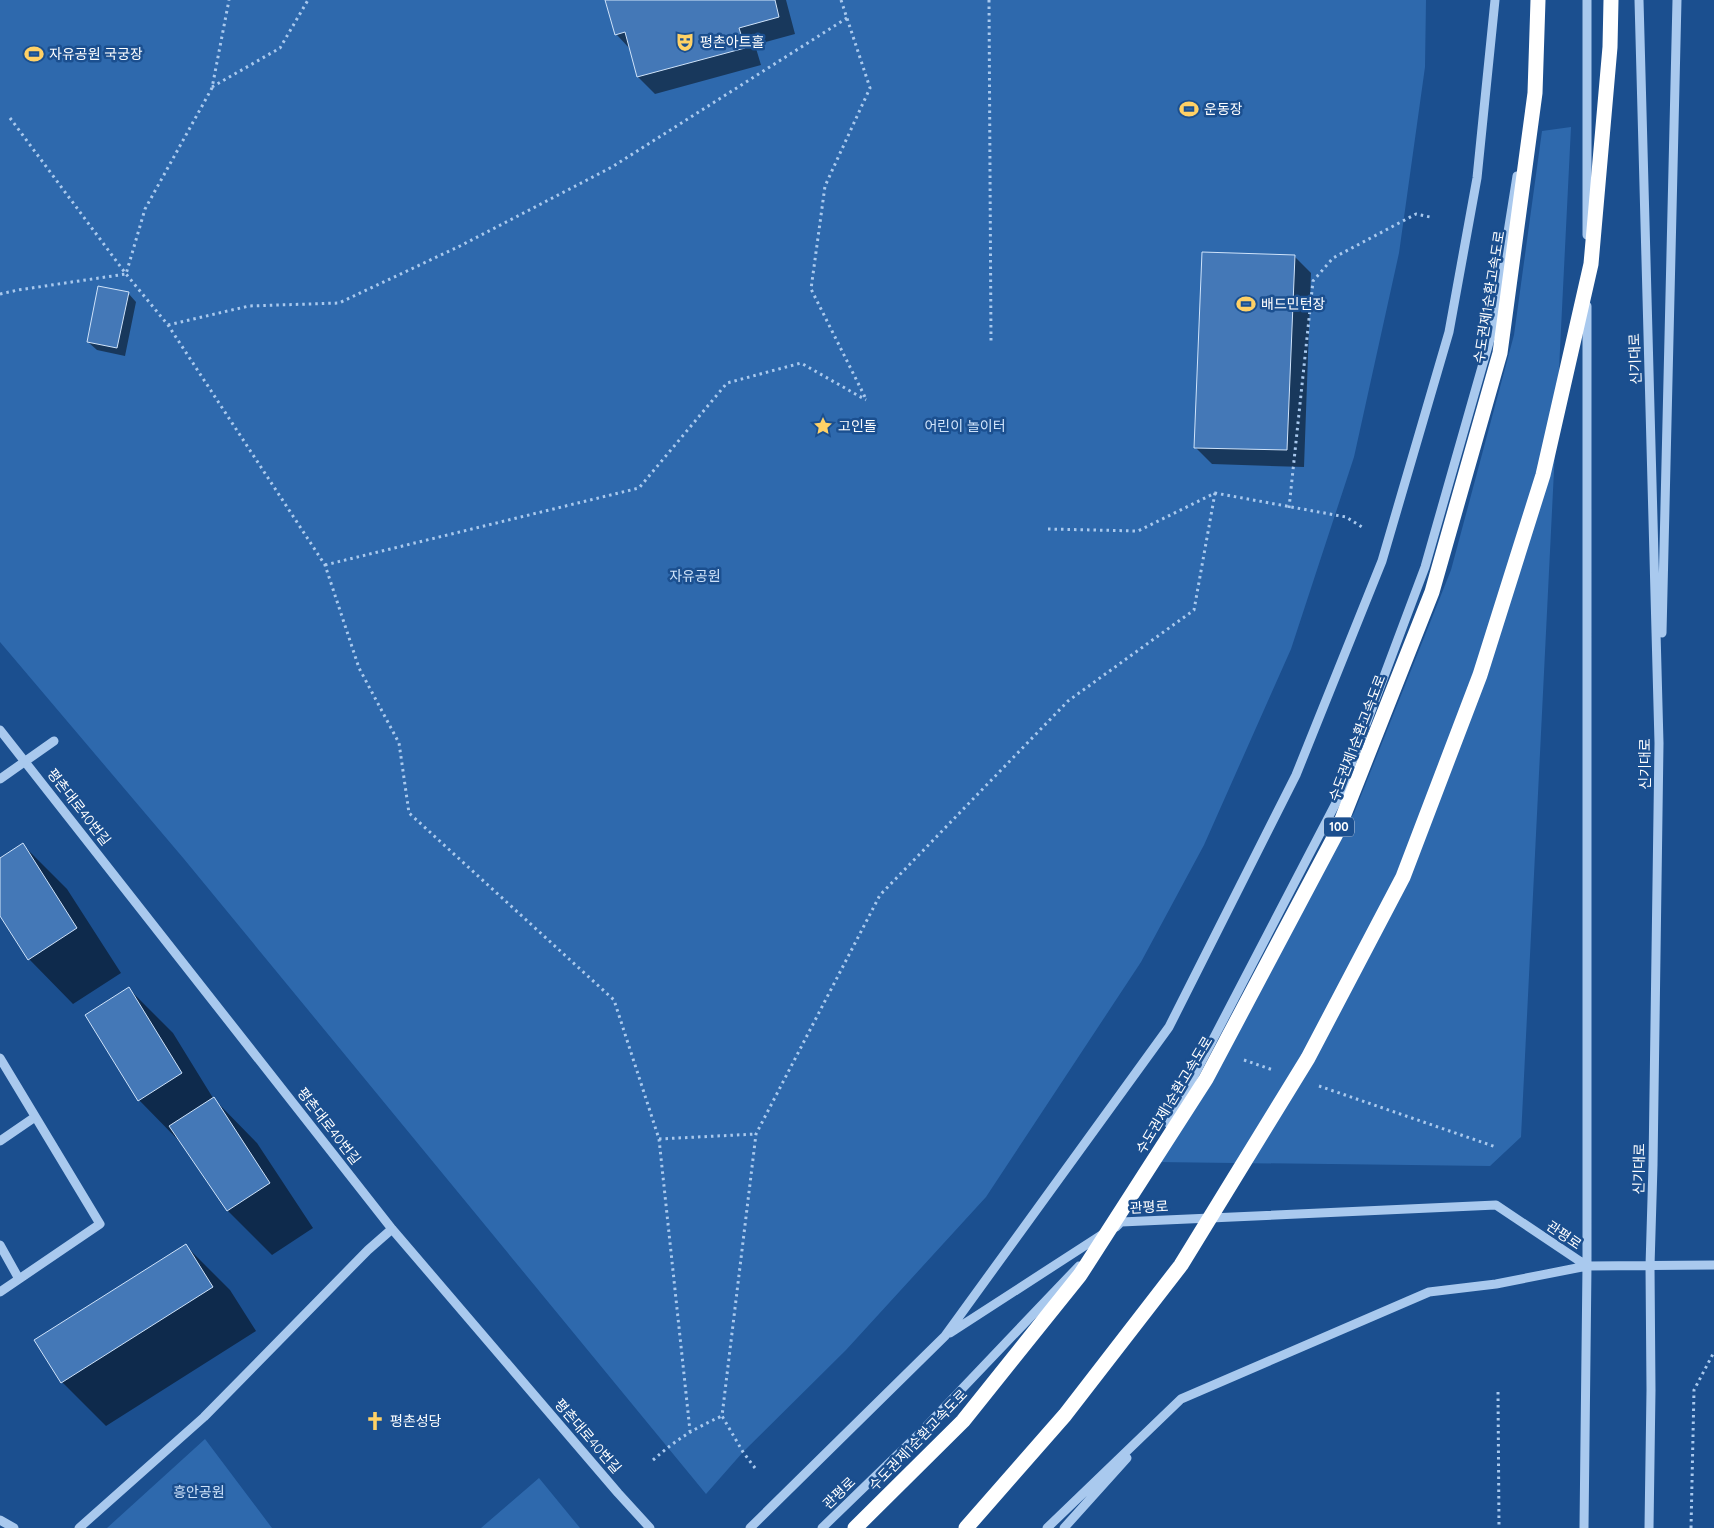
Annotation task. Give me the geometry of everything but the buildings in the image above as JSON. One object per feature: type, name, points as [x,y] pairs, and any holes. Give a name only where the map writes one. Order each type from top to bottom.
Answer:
[{"type":"highway","name":"수도권제1순환고속도로","points":[[855,1528],[963,1421],[1080,1275],[1206,1079],[1337,832],[1432,592],[1500,353],[1535,93],[1538,0]]},
{"type":"highway","points":[[966,1528],[1066,1414],[1181,1264],[1308,1058],[1403,877],[1480,675],[1543,475],[1591,264],[1610,47],[1610,0]]},
{"type":"street","points":[[750,1528],[945,1336],[1169,1027],[1296,775],[1382,562],[1449,332],[1477,178],[1494,0]]},
{"type":"street","points":[[945,1336],[1121,1222],[1212,1039],[1338,799],[1425,567],[1492,332],[1545,0]]},
{"type":"street","points":[[1584,1528],[1587,0]]},
{"type":"street","name":"신기대로","points":[[1639,0],[1659,743],[1650,1266],[1649,1528]]},
{"type":"street","points":[[1659,743],[1677,0]]},
{"type":"street","name":"평촌대로40번길","points":[[0,730],[392,1229],[650,1528]]},
{"type":"street","points":[[0,780],[54,740]]},
{"type":"street","points":[[0,1058],[100,1224],[0,1292]]},
{"type":"street","points":[[0,1141],[35,1117]]},
{"type":"street","name":"관평로","points":[[822,1528],[918,1435],[1121,1222],[1496,1205],[1586,1266]]},
{"type":"street","points":[[79,1528],[204,1416],[368,1250],[392,1229]]},
{"type":"street","points":[[0,1245],[19,1279]]},
{"type":"street","name":"관평로","points":[[1047,1528],[1181,1399],[1429,1292],[1496,1284],[1586,1266],[1714,1265]]},
{"type":"street","points":[[1064,1528],[1181,1399]]},
{"type":"street","points":[[0,1520],[14,1528]]},
{"type":"path","points":[[126,274],[145,209],[212,88],[229,0]]},
{"type":"path","points":[[212,88],[280,48],[308,0]]},
{"type":"path","points":[[325,565],[639,488],[727,383],[801,363],[866,400],[811,289],[825,186],[870,88],[841,0]]},
{"type":"path","points":[[989,0],[991,343]]},
{"type":"path","points":[[168,324],[249,306],[339,303],[460,246],[612,167],[847,18]]},
{"type":"path","points":[[10,118],[126,274],[168,324],[325,565],[359,668],[399,743],[409,813],[614,1000],[659,1139],[690,1431]]},
{"type":"path","points":[[1289,508],[1313,281],[1333,258],[1416,214],[1430,217]]},
{"type":"path","points":[[0,294],[126,274]]},
{"type":"path","points":[[755,1468],[743,1452],[722,1416],[756,1134],[880,895],[1068,700],[1194,610],[1215,493]]},
{"type":"path","points":[[1048,529],[1138,531],[1215,493],[1346,517],[1362,528]]},
{"type":"path","points":[[1241,1059],[1279,1072]]},
{"type":"path","points":[[1316,1085],[1496,1147]]},
{"type":"path","points":[[659,1139],[756,1134]]},
{"type":"path","points":[[1691,1528],[1694,1390],[1714,1352]]},
{"type":"path","points":[[1498,1392],[1499,1528]]},
{"type":"path","points":[[653,1460],[690,1431],[722,1416]]},
{"type":"green space","name":"자유공원","points":[[0,0],[1426,0],[1425,67],[1399,253],[1354,457],[1291,649],[1204,845],[1141,962],[986,1197],[846,1350],[743,1452],[706,1494],[184,859],[0,642]]},
{"type":"green space","points":[[1571,127],[1521,1137],[1490,1166],[1157,1162],[1354,813],[1451,570],[1514,335],[1542,131]]},
{"type":"green space","name":"흥안공원","points":[[205,1439],[272,1528],[107,1528]]},
{"type":"green space","points":[[539,1478],[580,1528],[481,1528]]},
{"type":"place","name":"평촌아트홀","points":[[685,42]]},
{"type":"place","name":"자유공원 국궁장","points":[[34,54]]},
{"type":"place","name":"운동장","points":[[1189,109]]},
{"type":"place","name":"배드민턴장","points":[[1246,304]]},
{"type":"place","name":"고인돌","points":[[823,426]]},
{"type":"place","name":"평촌성당","points":[[375,1421]]},
{"type":"park label","name":"어린이 놀이터","points":[[965,426]]}]
